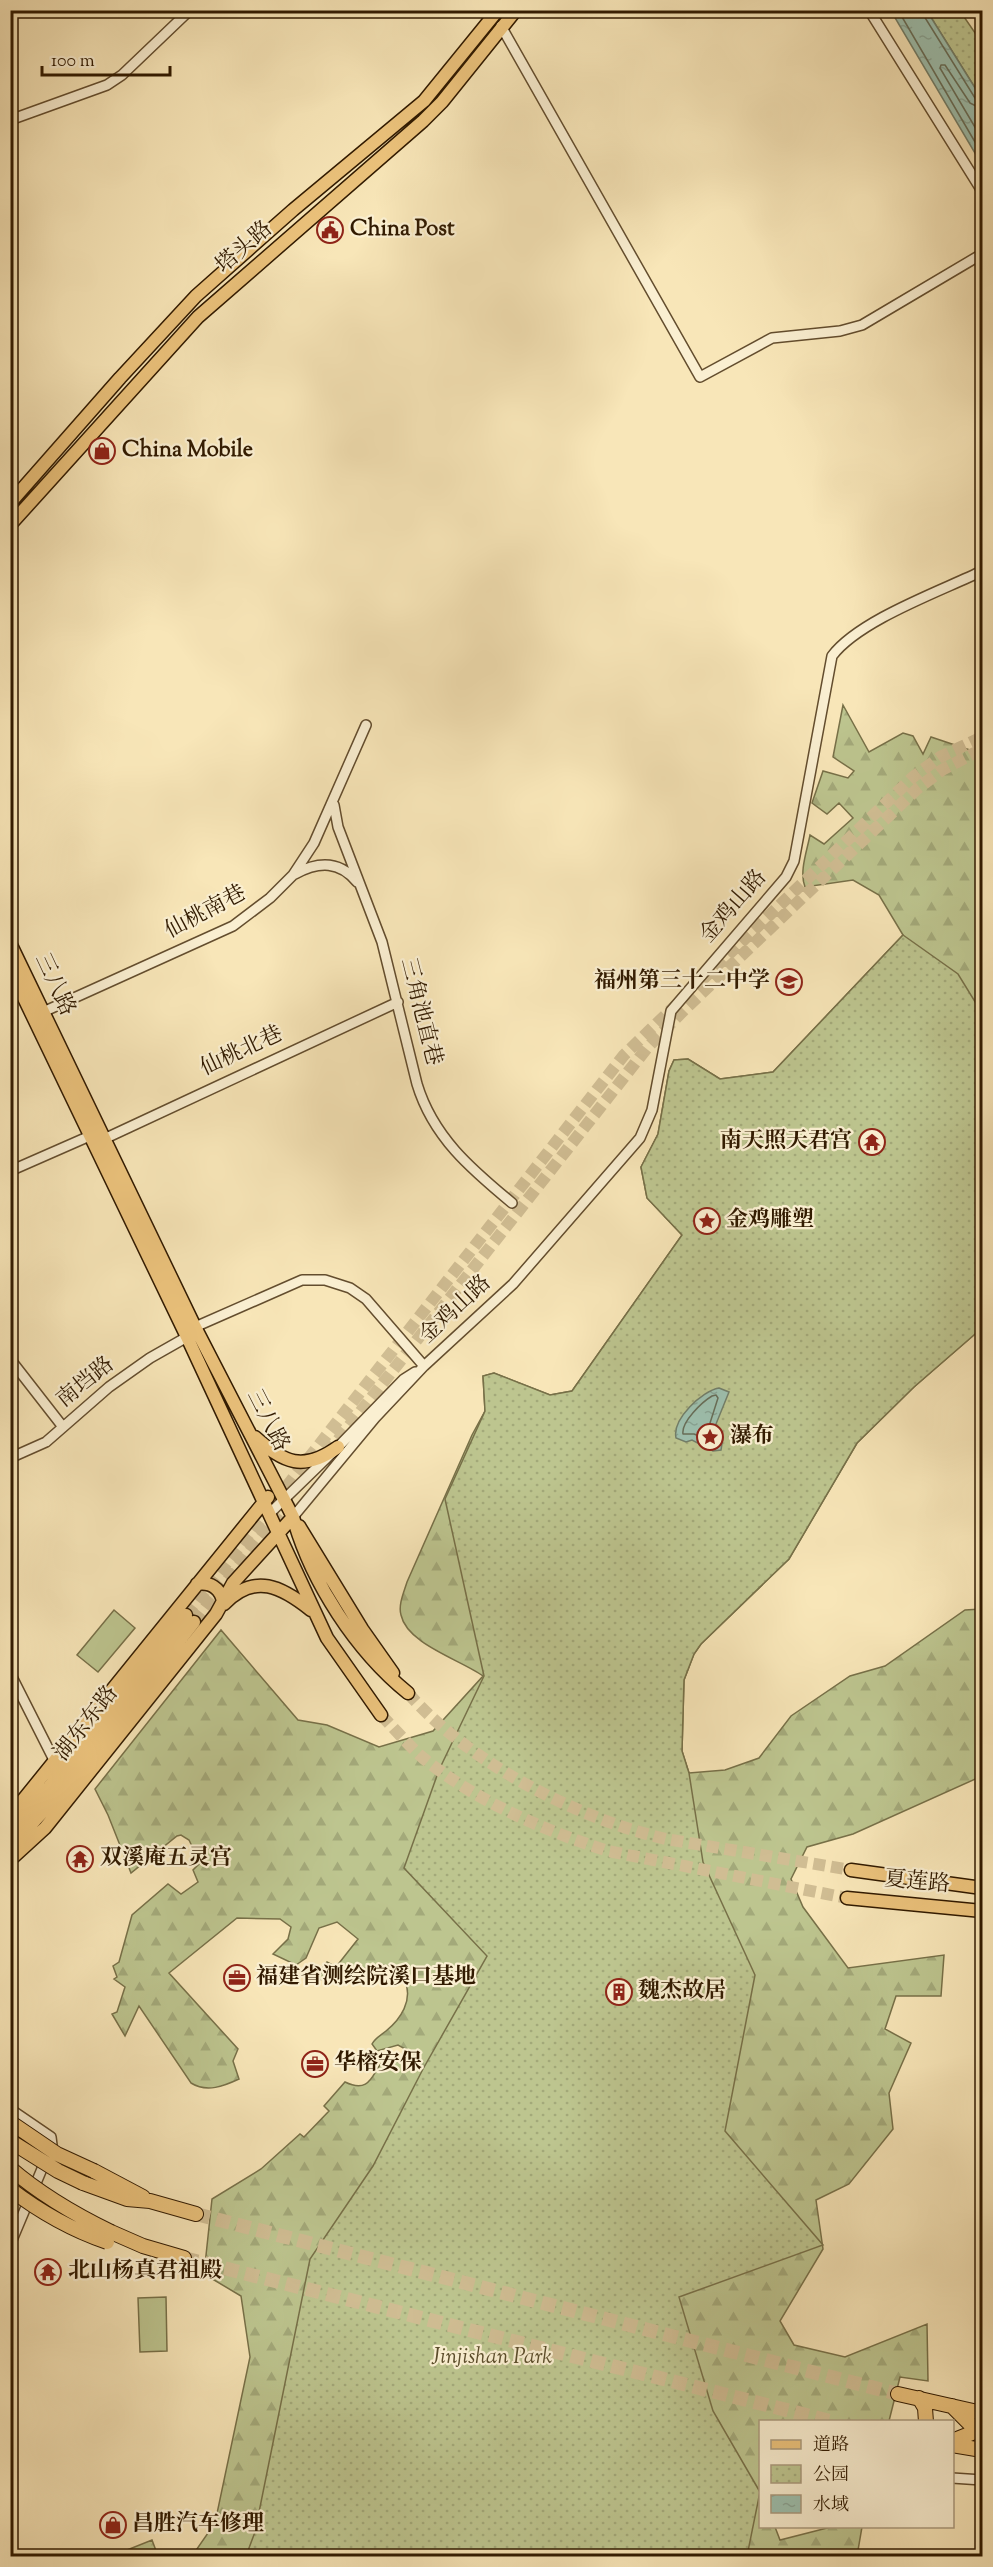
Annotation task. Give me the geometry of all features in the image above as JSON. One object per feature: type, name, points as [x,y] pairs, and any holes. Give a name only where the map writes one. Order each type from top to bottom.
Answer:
[{"type":"highway","points":[[10,2122],[57,2154],[150,2201]]},
{"type":"highway","points":[[10,2141],[58,2171],[83,2182],[127,2199],[150,2201],[196,2214]]},
{"type":"highway","points":[[10,2168],[42,2194],[109,2237]]},
{"type":"highway","points":[[10,2189],[59,2221],[85,2234],[109,2237],[184,2258]]},
{"type":"highway","points":[[898,2394],[982,2413]]},
{"type":"highway","points":[[919,2398],[925,2408],[926,2420]]},
{"type":"highway","points":[[952,2406],[981,2432],[954,2442]]},
{"type":"highway","points":[[954,2443],[982,2450]]},
{"type":"main road","name":"塔头路","points":[[10,503],[196,296],[293,210],[424,101],[498,10]]},
{"type":"main road","name":"塔头路","points":[[10,525],[198,317],[442,102],[516,10]]},
{"type":"main road","name":"三八路","points":[[10,943],[98,1137],[191,1332],[314,1612],[344,1665],[381,1715]]},
{"type":"main road","name":"三八路","points":[[10,969],[98,1137]]},
{"type":"main road","name":"三八路","points":[[191,1332],[248,1430],[293,1517],[302,1549],[336,1610],[377,1665],[408,1693]]},
{"type":"main road","points":[[248,1430],[276,1455],[296,1462],[317,1459],[338,1447]]},
{"type":"main road","points":[[10,1816],[197,1584],[267,1508],[276,1486]]},
{"type":"main road","points":[[216,1614],[233,1584],[293,1517]]},
{"type":"main road","points":[[197,1584],[215,1587],[223,1601]]},
{"type":"main road","points":[[10,1860],[32,1842],[55,1817],[216,1614],[239,1592],[263,1585],[283,1590],[314,1612]]},
{"type":"main road","name":"湖东东路","points":[[10,1831],[33,1807],[190,1618],[57,1796],[10,1848]]},
{"type":"main road","name":"夏莲路","points":[[851,1870],[982,1888]]},
{"type":"main road","name":"夏莲路","points":[[847,1898],[982,1911]]},
{"type":"street","points":[[10,120],[99,89],[114,81],[190,10]]},
{"type":"street","points":[[869,10],[982,190]]},
{"type":"street","points":[[501,26],[700,377],[772,338],[840,331],[862,325],[982,254]]},
{"type":"street","name":"金鸡山路","points":[[424,1366],[513,1284],[644,1131],[652,1110],[671,1011],[786,877],[794,861],[832,656],[840,647],[878,621],[982,571]]},
{"type":"street","name":"仙桃南巷","points":[[43,1012],[233,926],[270,898],[293,875],[314,843],[366,725]]},
{"type":"street","name":"三角池直巷","points":[[334,802],[338,827],[382,942],[417,1084],[434,1125],[465,1163],[512,1203]]},
{"type":"street","points":[[293,875],[309,867],[330,864],[342,868],[362,887]]},
{"type":"street","name":"仙桃北巷","points":[[10,1172],[98,1137],[398,1002]]},
{"type":"street","name":"南垱路","points":[[10,1458],[40,1445],[114,1383],[191,1332],[302,1280],[325,1280],[344,1286],[366,1299],[424,1366]]},
{"type":"street","points":[[10,1359],[63,1427]]},
{"type":"street","points":[[267,1508],[283,1500],[404,1378],[424,1366]]},
{"type":"street","points":[[293,1517],[375,1418],[424,1366]]},
{"type":"street","points":[[10,1673],[54,1760]]},
{"type":"street","points":[[10,2109],[48,2134],[52,2140],[32,2197],[10,2245]]},
{"type":"street","points":[[10,2200],[32,2197]]},
{"type":"street","points":[[954,2478],[982,2480]]},
{"type":"green space","points":[[927,11],[960,11],[982,43],[982,99]]},
{"type":"green space","name":"Jinjishan Park","points":[[843,705],[869,752],[903,733],[913,736],[923,754],[931,737],[982,754],[982,1328],[914,1387],[857,1443],[789,1559],[701,1644],[694,1654],[684,1680],[682,1751],[689,1773],[725,1770],[759,1758],[791,1716],[850,1676],[885,1666],[965,1610],[981,1609],[982,1776],[853,1834],[807,1847],[791,1879],[803,1907],[848,1968],[944,1955],[941,1996],[896,1996],[885,2029],[911,2043],[889,2093],[893,2129],[849,2184],[816,2200],[823,2249],[780,2321],[794,2345],[845,2357],[927,2324],[928,2381],[900,2377],[889,2420],[759,2420],[759,2528],[775,2528],[780,2540],[827,2528],[862,2528],[857,2556],[192,2556],[215,2523],[250,2357],[241,2296],[204,2274],[212,2199],[261,2169],[300,2134],[304,2137],[329,2111],[324,2106],[345,2082],[355,2085],[367,2083],[387,2058],[414,2067],[420,2057],[398,2045],[377,2051],[372,2044],[396,2021],[404,2009],[408,1995],[407,1988],[403,1977],[397,1970],[378,1965],[312,1982],[327,1962],[336,1967],[358,1939],[337,1922],[319,1928],[306,1958],[296,1965],[273,1954],[288,1939],[291,1927],[280,1919],[237,1918],[169,1973],[238,2049],[233,2061],[239,2079],[209,2088],[191,2083],[139,2006],[125,2036],[112,2014],[117,2012],[125,1987],[114,1979],[117,1977],[113,1966],[119,1962],[132,1915],[168,1884],[181,1894],[198,1882],[193,1870],[200,1863],[189,1840],[181,1835],[131,1873],[95,1789],[221,1630],[298,1720],[327,1725],[379,1747],[433,1731],[483,1676],[413,1635],[405,1625],[400,1607],[407,1582],[472,1435],[485,1411],[483,1376],[494,1373],[550,1395],[572,1391],[682,1235],[647,1198],[641,1167],[658,1134],[669,1071],[674,1060],[688,1059],[720,1079],[773,1072],[903,935],[879,895],[853,880],[805,887],[804,861],[810,835],[824,844],[853,818],[839,803],[827,814],[812,803],[823,771],[848,778],[854,771],[833,757]]},
{"type":"green space","name":"Jinjishan Park","points":[[903,935],[958,974],[982,1013],[982,1328],[914,1387],[857,1443],[789,1559],[701,1644],[694,1654],[684,1680],[682,1751],[689,1773],[703,1862],[755,1975],[725,2131],[823,2245],[679,2297],[713,2411],[759,2490],[747,2556],[246,2556],[255,2532],[310,2259],[373,2166],[423,2069],[487,1956],[404,1868],[439,1770],[484,1676],[445,1499],[485,1411],[483,1376],[494,1373],[550,1395],[572,1391],[682,1235],[647,1198],[641,1167],[658,1134],[669,1071],[674,1060],[688,1059],[720,1079],[773,1072]]},
{"type":"green space","points":[[114,1610],[135,1628],[98,1672],[77,1655]]},
{"type":"green space","points":[[166,2297],[167,2351],[140,2352],[138,2298]]},
{"type":"green space","points":[[152,2540],[158,2556],[112,2556]]},
{"type":"water","points":[[891,11],[927,11],[982,99],[982,165]]},
{"type":"water","points":[[719,1388],[729,1392],[716,1424],[717,1432],[723,1437],[721,1450],[713,1451],[692,1440],[686,1442],[676,1438],[676,1431],[683,1415],[705,1394]]},
{"type":"tunnel","points":[[702,980],[913,777],[940,757],[982,737]]},
{"type":"tunnel","points":[[327,1454],[647,1048],[684,1010],[917,789],[942,770],[982,749]]},
{"type":"tunnel","points":[[186,1615],[624,1055],[676,1005]]},
{"type":"tunnel","points":[[194,1622],[292,1498]]},
{"type":"tunnel","points":[[408,1693],[433,1719],[493,1764],[526,1784],[596,1817],[666,1839],[851,1870]]},
{"type":"tunnel","points":[[381,1715],[417,1753],[465,1788],[511,1813],[559,1834],[608,1851],[847,1898]]},
{"type":"tunnel","points":[[196,2214],[898,2394]]},
{"type":"tunnel","points":[[184,2258],[826,2420]]},
{"type":"place","name":"China Post","points":[[330,230]]},
{"type":"place","name":"China Mobile","points":[[102,451]]},
{"type":"place","name":"福州第三十二中学","points":[[789,982]]},
{"type":"place","name":"南天照天君宫","points":[[872,1142]]},
{"type":"place","name":"金鸡雕塑","points":[[707,1221]]},
{"type":"place","name":"瀑布","points":[[710,1437]]},
{"type":"place","name":"双溪庵五灵宫","points":[[80,1859]]},
{"type":"place","name":"福建省测绘院溪口基地","points":[[237,1978]]},
{"type":"place","name":"魏杰故居","points":[[619,1992]]},
{"type":"place","name":"华榕安保","points":[[315,2064]]},
{"type":"place","name":"北山杨真君祖殿","points":[[48,2272]]},
{"type":"place","name":"昌胜汽车修理","points":[[113,2525]]}]
